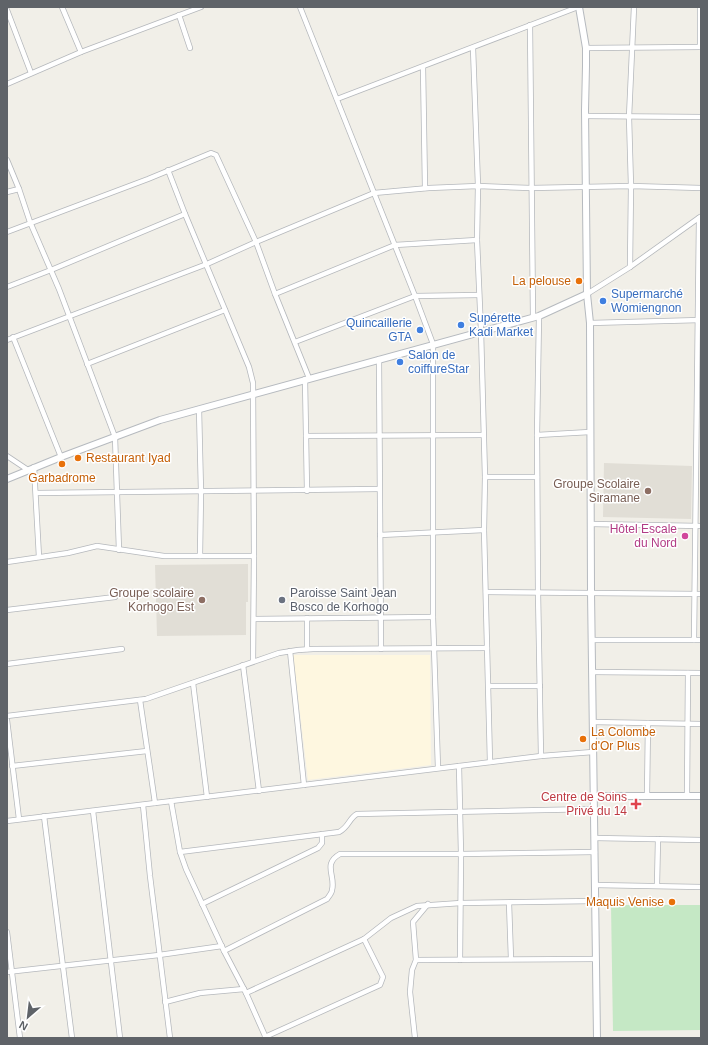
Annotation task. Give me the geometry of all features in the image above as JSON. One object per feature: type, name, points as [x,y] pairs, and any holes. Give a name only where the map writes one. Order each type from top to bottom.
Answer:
[{"type":"main road","points":[[578,7],[586,48],[585,116],[587,294],[590,323],[591,592],[597,1038]]},
{"type":"main road","points":[[7,478],[160,420],[536,316],[587,294]]},
{"type":"main road","points":[[594,796],[701,796]]},
{"type":"street","points":[[62,7],[81,52]]},
{"type":"street","points":[[7,84],[81,52],[179,15],[186,9],[201,7]]},
{"type":"street","points":[[337,99],[578,7]]},
{"type":"street","points":[[630,267],[632,186],[629,116],[634,7]]},
{"type":"street","points":[[586,48],[700,47],[700,7]]},
{"type":"street","points":[[302,8],[433,344],[433,618],[438,768]]},
{"type":"street","points":[[7,10],[31,73]]},
{"type":"street","points":[[179,15],[190,48]]},
{"type":"street","points":[[530,25],[531,188],[536,316],[541,756]]},
{"type":"street","points":[[473,48],[478,186],[477,240],[485,477],[484,530],[490,762]]},
{"type":"street","points":[[423,67],[425,188]]},
{"type":"street","points":[[585,116],[701,117]]},
{"type":"street","points":[[7,232],[211,153],[216,155],[256,242],[274,294],[295,342],[307,379],[307,491]]},
{"type":"street","points":[[7,160],[30,222],[51,270],[88,364],[115,437],[119,550]]},
{"type":"street","points":[[168,170],[252,376],[254,394],[253,661]]},
{"type":"street","points":[[7,340],[207,264],[374,193],[425,188],[478,186],[531,188],[632,186],[701,188]]},
{"type":"street","points":[[7,192],[19,189]]},
{"type":"street","points":[[7,287],[185,214]]},
{"type":"street","points":[[587,294],[630,267],[700,217]]},
{"type":"street","points":[[694,640],[695,526],[698,459],[700,217]]},
{"type":"street","points":[[274,294],[395,245],[477,240]]},
{"type":"street","points":[[295,342],[415,296],[480,295]]},
{"type":"street","points":[[88,364],[225,310]]},
{"type":"street","points":[[590,323],[699,320]]},
{"type":"street","points":[[13,337],[61,457]]},
{"type":"street","points":[[379,360],[381,649]]},
{"type":"street","points":[[199,409],[201,492],[200,556]]},
{"type":"street","points":[[537,435],[590,432]]},
{"type":"street","points":[[306,436],[483,436]]},
{"type":"street","points":[[7,456],[28,470]]},
{"type":"street","points":[[34,467],[38,557]]},
{"type":"street","points":[[485,477],[538,477]]},
{"type":"street","points":[[36,493],[379,490]]},
{"type":"street","points":[[591,524],[701,526]]},
{"type":"street","points":[[380,535],[484,530]]},
{"type":"street","points":[[7,562],[68,553],[97,546],[164,556],[254,556]]},
{"type":"street","points":[[486,592],[701,594]]},
{"type":"street","points":[[7,610],[115,597]]},
{"type":"street","points":[[254,619],[380,617],[433,618]]},
{"type":"street","points":[[307,618],[307,649]]},
{"type":"street","points":[[592,640],[701,640]]},
{"type":"street","points":[[7,716],[152,698],[253,661],[290,651],[307,649],[487,648]]},
{"type":"street","points":[[7,664],[122,649]]},
{"type":"street","points":[[290,651],[304,785]]},
{"type":"street","points":[[244,665],[259,790]]},
{"type":"street","points":[[592,672],[701,673]]},
{"type":"street","points":[[688,673],[688,796]]},
{"type":"street","points":[[193,683],[207,797]]},
{"type":"street","points":[[489,686],[540,686]]},
{"type":"street","points":[[140,700],[155,803]]},
{"type":"street","points":[[7,720],[19,820]]},
{"type":"street","points":[[593,722],[701,724]]},
{"type":"street","points":[[647,796],[648,723]]},
{"type":"street","points":[[12,766],[147,751]]},
{"type":"street","points":[[7,821],[438,768],[541,756],[593,752]]},
{"type":"street","points":[[459,766],[461,854],[460,960]]},
{"type":"street","points":[[171,801],[180,852],[186,869],[266,1038],[380,985],[383,977],[364,939]]},
{"type":"street","points":[[143,805],[159,956],[170,1038]]},
{"type":"street","points":[[180,852],[339,832],[344,830],[354,815],[357,814],[594,809]]},
{"type":"street","points":[[93,811],[120,1038]]},
{"type":"street","points":[[44,816],[72,1038]]},
{"type":"street","points":[[202,904],[318,848],[322,842],[322,834]]},
{"type":"street","points":[[595,838],[701,840]]},
{"type":"street","points":[[657,885],[658,839]]},
{"type":"street","points":[[224,951],[327,899],[333,889],[330,867],[336,857],[340,854],[595,852]]},
{"type":"street","points":[[595,885],[701,887]]},
{"type":"street","points":[[165,1002],[200,993],[245,992],[364,939],[391,918],[417,906],[428,904],[461,903],[595,901]]},
{"type":"street","points":[[509,903],[511,959]]},
{"type":"street","points":[[415,1038],[410,992],[412,970],[416,960],[413,922],[428,904]]},
{"type":"street","points":[[7,932],[9,972],[20,1038]]},
{"type":"street","points":[[9,972],[159,956],[222,946]]},
{"type":"street","points":[[416,960],[596,959]]},
{"type":"shaded area","name":"Groupe Scolaire Siramane","points":[[604,463],[692,466],[691,519],[603,517]]},
{"type":"shaded area","name":"Groupe scolaire Korhogo Est","points":[[248,564],[246,635],[157,636],[155,565]]},
{"type":"shaded area","points":[[293,655],[430,655],[431,765],[308,780]]},
{"type":"green space","points":[[611,905],[701,905],[701,1030],[613,1031]]},
{"type":"place","name":"La pelouse","points":[[579,281]]},
{"type":"place","name":"Supermarché Womiengnon","points":[[603,301]]},
{"type":"place","name":"Supérette Kadi Market","points":[[461,325]]},
{"type":"place","name":"Quincaillerie GTA","points":[[420,330]]},
{"type":"place","name":"Salon de coiffureStar","points":[[400,362]]},
{"type":"place","name":"Restaurant Iyad","points":[[78,458]]},
{"type":"place","name":"Garbadrome","points":[[62,464]]},
{"type":"place","name":"Groupe Scolaire Siramane","points":[[648,491]]},
{"type":"place","name":"Hôtel Escale du Nord","points":[[685,536]]},
{"type":"place","name":"Groupe scolaire Korhogo Est","points":[[202,600]]},
{"type":"place","name":"Paroisse Saint Jean Bosco de Korhogo","points":[[282,600]]},
{"type":"place","name":"La Colombe d'Or Plus","points":[[583,739]]},
{"type":"place","name":"Centre de Soins Privé du 14","points":[[636,804]]},
{"type":"place","name":"Maquis Venise","points":[[672,902]]}]
